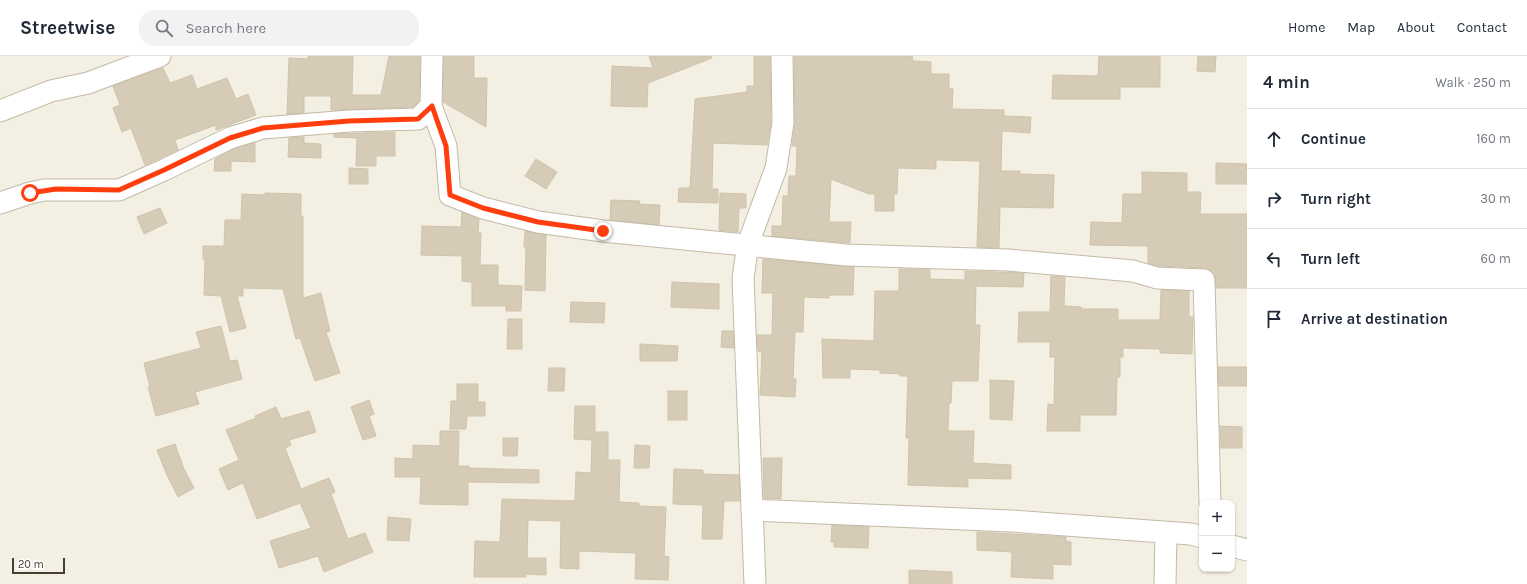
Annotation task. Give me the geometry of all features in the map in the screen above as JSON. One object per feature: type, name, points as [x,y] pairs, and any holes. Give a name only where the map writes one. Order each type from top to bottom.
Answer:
[{"type":"street","points":[[0,111],[51,91],[88,83],[160,56]]},
{"type":"street","points":[[432,56],[432,106],[446,146],[450,195],[483,208],[538,222],[846,255],[1008,260],[1133,271],[1156,278],[1204,280],[1210,500]]},
{"type":"street","points":[[755,584],[742,278],[748,244],[776,168],[783,124],[782,56]]},
{"type":"street","points":[[0,203],[44,190],[119,190],[230,138],[263,128],[349,121],[418,119],[432,106]]},
{"type":"street","points":[[752,510],[1018,522],[1191,534],[1199,536]]},
{"type":"street","points":[[1165,584],[1166,533]]},
{"type":"street","points":[[1235,547],[1247,550]]},
{"type":"building","points":[[308,56],[353,56],[352,95],[381,95],[389,56],[420,56],[419,101],[413,107],[331,110],[331,96],[304,96],[304,113],[287,114],[289,58],[308,59]]},
{"type":"building","points":[[444,56],[474,56],[474,78],[487,78],[486,127],[443,102]]},
{"type":"building","points":[[649,56],[711,56],[712,58],[648,83],[647,107],[611,106],[612,66],[653,68]]},
{"type":"building","points":[[754,56],[770,56],[771,122],[767,145],[713,143],[712,189],[718,189],[718,203],[678,202],[679,188],[690,188],[695,99],[747,92],[747,86],[754,86]]},
{"type":"building","points":[[794,56],[912,56],[913,61],[931,62],[931,74],[949,74],[949,89],[953,89],[952,109],[1004,110],[1004,116],[1031,117],[1030,133],[1002,131],[1001,171],[1020,171],[1020,174],[1054,175],[1053,208],[1000,207],[999,248],[977,247],[980,161],[936,160],[936,169],[898,168],[897,194],[894,194],[894,211],[875,211],[875,194],[869,194],[831,179],[829,222],[851,222],[850,243],[772,236],[772,226],[782,226],[783,196],[788,196],[789,176],[796,176],[797,146],[792,146],[795,123]]},
{"type":"building","points":[[1099,56],[1160,56],[1160,87],[1120,87],[1120,99],[1052,99],[1053,75],[1098,76]]},
{"type":"building","points":[[1198,56],[1216,56],[1215,72],[1197,71]]},
{"type":"building","points":[[163,68],[170,83],[192,75],[197,89],[227,78],[236,99],[248,94],[256,115],[216,130],[216,125],[175,140],[178,150],[145,165],[131,128],[122,132],[113,108],[120,105],[113,86]]},
{"type":"building","points":[[395,132],[395,156],[376,156],[376,166],[356,166],[357,138],[334,137],[334,134]]},
{"type":"building","points":[[304,137],[304,143],[321,144],[321,158],[288,157],[289,138]]},
{"type":"building","points":[[255,143],[255,162],[231,161],[231,171],[214,171],[215,159],[234,149]]},
{"type":"building","points":[[536,159],[557,172],[546,189],[525,176]]},
{"type":"building","points":[[1216,163],[1247,164],[1247,184],[1216,184]]},
{"type":"building","points":[[349,168],[368,169],[368,184],[349,184]]},
{"type":"building","points":[[1142,172],[1187,173],[1187,192],[1201,192],[1200,214],[1247,214],[1247,288],[1216,288],[1215,274],[1205,268],[1159,266],[1148,263],[1148,246],[1090,245],[1091,222],[1122,223],[1123,194],[1142,194]]},
{"type":"building","points":[[265,193],[301,194],[301,216],[303,216],[303,298],[321,293],[330,331],[326,332],[340,373],[315,381],[300,338],[296,339],[283,289],[243,288],[243,296],[237,296],[246,328],[230,332],[221,296],[204,295],[205,259],[203,259],[203,246],[224,246],[225,220],[241,220],[242,194],[265,195]]},
{"type":"building","points":[[720,193],[746,194],[746,208],[739,208],[738,232],[719,230]]},
{"type":"building","points":[[611,200],[640,201],[639,204],[660,205],[659,225],[610,220]]},
{"type":"building","points":[[160,208],[167,223],[144,234],[137,217]]},
{"type":"building","points":[[462,212],[479,219],[478,233],[481,233],[480,265],[498,265],[498,285],[522,286],[521,311],[506,311],[506,306],[472,306],[472,282],[462,281],[462,256],[421,255],[422,226],[461,227]]},
{"type":"building","points":[[525,231],[546,235],[545,291],[525,290]]},
{"type":"building","points":[[763,259],[854,267],[853,295],[829,295],[829,298],[804,297],[803,332],[795,332],[793,379],[796,379],[795,397],[760,395],[762,352],[759,352],[758,349],[757,335],[772,335],[773,293],[762,293]]},
{"type":"building","points":[[899,269],[930,270],[930,279],[965,280],[965,271],[1024,273],[1023,287],[976,286],[975,325],[980,325],[978,381],[952,381],[951,403],[949,403],[948,431],[974,431],[973,463],[1011,465],[1011,479],[968,478],[968,487],[908,485],[909,438],[906,438],[908,376],[880,373],[880,370],[850,369],[850,378],[823,378],[822,339],[874,341],[875,291],[899,291]]},
{"type":"building","points":[[1051,276],[1065,277],[1064,306],[1081,307],[1081,309],[1118,309],[1118,320],[1160,320],[1161,290],[1189,291],[1189,317],[1193,317],[1192,354],[1160,353],[1160,349],[1123,348],[1123,357],[1120,357],[1120,377],[1117,377],[1116,415],[1080,415],[1080,431],[1047,431],[1048,404],[1054,405],[1055,357],[1050,357],[1050,342],[1018,342],[1019,312],[1050,312]]},
{"type":"building","points":[[672,282],[719,284],[719,309],[671,307]]},
{"type":"building","points":[[571,302],[605,303],[604,323],[570,322]]},
{"type":"building","points":[[508,319],[522,319],[522,349],[507,349]]},
{"type":"building","points":[[221,326],[230,361],[237,360],[242,379],[195,392],[199,404],[156,416],[148,387],[150,387],[144,363],[201,348],[196,332]]},
{"type":"building","points":[[722,331],[733,331],[734,348],[721,347]]},
{"type":"building","points":[[640,344],[678,346],[677,361],[640,361]]},
{"type":"building","points":[[1218,367],[1247,367],[1247,386],[1219,386]]},
{"type":"building","points":[[549,368],[565,368],[564,391],[548,391]]},
{"type":"building","points":[[990,380],[1014,381],[1012,420],[990,419]]},
{"type":"building","points":[[457,384],[478,384],[478,402],[485,402],[485,416],[467,416],[466,429],[450,429],[451,401],[457,401]]},
{"type":"building","points":[[668,391],[687,391],[687,420],[668,420]]},
{"type":"building","points":[[369,400],[374,414],[369,416],[376,436],[363,440],[351,407]]},
{"type":"building","points":[[575,406],[595,406],[595,432],[608,432],[608,460],[620,460],[619,502],[639,503],[639,506],[666,507],[664,556],[669,557],[668,580],[635,579],[636,553],[579,551],[579,569],[560,568],[561,521],[528,520],[527,558],[546,558],[546,575],[526,574],[526,577],[474,577],[475,541],[500,542],[502,499],[575,501],[576,472],[591,473],[592,440],[574,439]]},
{"type":"building","points":[[276,407],[281,419],[309,411],[316,432],[289,440],[291,445],[285,448],[301,489],[329,478],[335,492],[331,494],[348,539],[365,533],[373,552],[324,572],[318,556],[279,568],[270,541],[311,528],[300,503],[257,519],[243,483],[228,490],[219,469],[239,460],[226,430],[256,418],[255,416]]},
{"type":"building","points":[[1220,426],[1242,427],[1242,448],[1221,448]]},
{"type":"building","points":[[440,431],[459,431],[458,466],[469,466],[469,468],[539,470],[539,483],[468,482],[468,505],[420,504],[421,477],[395,477],[395,458],[413,459],[413,445],[440,446]]},
{"type":"building","points":[[503,438],[518,438],[517,456],[503,456]]},
{"type":"building","points":[[175,444],[184,469],[194,488],[178,497],[157,450]]},
{"type":"building","points":[[635,445],[650,446],[649,468],[634,468]]},
{"type":"building","points":[[763,458],[782,458],[781,499],[764,498]]},
{"type":"building","points":[[674,469],[703,470],[703,474],[739,475],[740,501],[724,501],[722,539],[702,539],[703,505],[673,504]]},
{"type":"building","points":[[388,517],[411,519],[409,541],[387,540]]},
{"type":"building","points":[[832,525],[869,527],[868,548],[834,547],[834,542],[831,542]]},
{"type":"building","points":[[977,532],[1066,537],[1066,541],[1071,542],[1071,565],[1053,564],[1053,579],[1011,577],[1012,552],[977,550]]},
{"type":"building","points":[[909,570],[952,572],[952,584],[909,584]]},
{"type":"route","points":[[30,193],[56,189],[119,190],[230,138],[263,128],[349,121],[418,119],[432,106],[446,146],[450,195],[483,208],[538,222],[603,231]]}]
